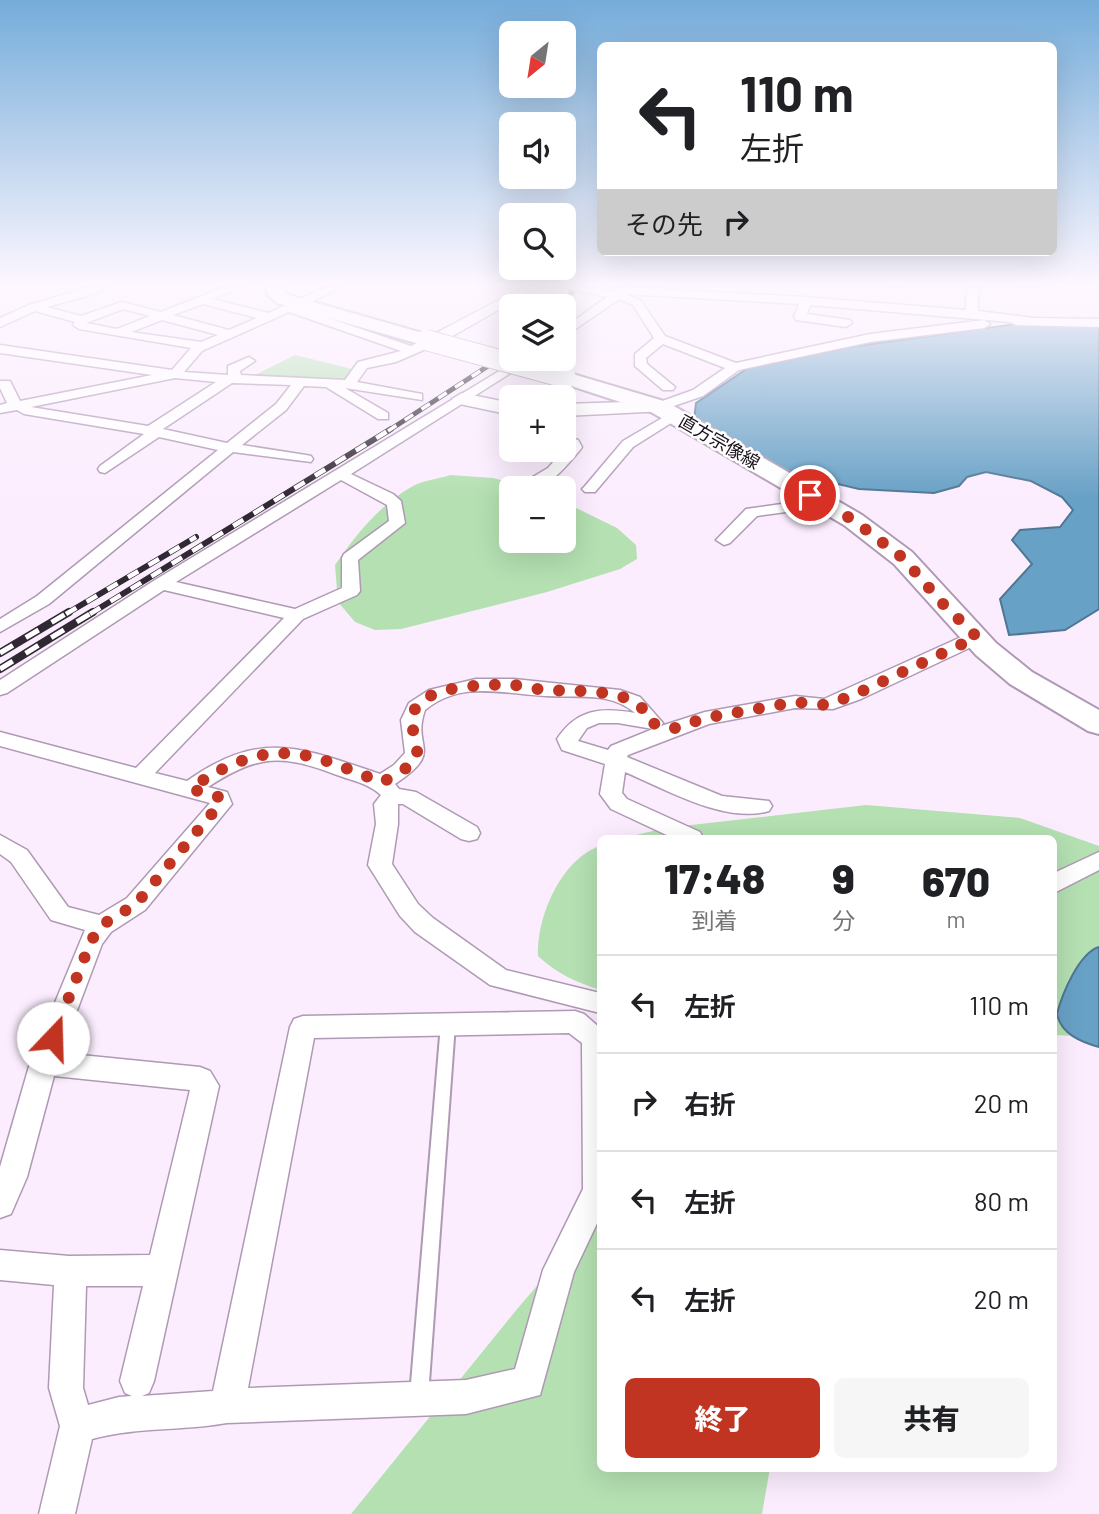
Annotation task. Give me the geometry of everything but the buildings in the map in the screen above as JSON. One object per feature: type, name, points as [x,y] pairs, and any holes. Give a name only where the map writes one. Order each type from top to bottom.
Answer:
[{"type":"main road","name":"直方宗像線","points":[[470,357],[667,403],[862,526],[903,558],[986,649],[1021,678],[1099,724]]},
{"type":"street","points":[[54,357],[175,374],[349,384],[417,397]]},
{"type":"street","points":[[8,407],[175,374],[189,357]]},
{"type":"street","points":[[349,384],[363,365],[396,357]]},
{"type":"street","points":[[639,357],[641,366],[667,403]]},
{"type":"street","points":[[709,357],[734,366]]},
{"type":"street","points":[[576,409],[667,403],[698,393],[734,366],[769,357]]},
{"type":"street","points":[[232,379],[233,369],[249,361]]},
{"type":"street","points":[[0,689],[162,584],[507,371]]},
{"type":"street","points":[[105,469],[154,431],[232,379]]},
{"type":"street","points":[[0,628],[43,600],[281,407],[300,382]]},
{"type":"street","points":[[326,383],[383,416]]},
{"type":"street","points":[[5,384],[8,407]]},
{"type":"street","points":[[462,398],[499,407]]},
{"type":"street","points":[[590,489],[667,403]]},
{"type":"street","points":[[8,407],[154,431],[183,437],[192,442],[306,459]]},
{"type":"street","points":[[545,476],[561,462]]},
{"type":"street","points":[[141,775],[297,615],[351,591],[350,558],[397,523],[395,504],[387,497],[340,474]]},
{"type":"street","points":[[724,540],[752,512],[824,503]]},
{"type":"street","points":[[162,584],[297,615]]},
{"type":"street","points":[[686,835],[619,804],[611,794],[618,751],[705,718],[795,702],[826,705],[854,695],[977,637]]},
{"type":"street","points":[[597,1002],[499,978],[424,925],[409,910],[380,865],[387,824],[385,804],[388,789],[414,760],[417,751],[411,729],[416,707],[435,694],[459,688],[513,685],[545,690],[603,691],[639,706],[649,722]]},
{"type":"street","points":[[672,729],[624,716],[581,722],[567,739],[569,745],[603,755],[719,803],[761,806]]},
{"type":"street","points":[[0,739],[219,797],[220,804],[136,904],[102,925],[91,941],[44,1063],[12,1177],[0,1204]]},
{"type":"street","points":[[191,789],[206,777],[234,764],[263,756],[295,754],[328,762],[408,797],[469,833]]},
{"type":"street","points":[[0,843],[19,856],[60,914],[102,925]]},
{"type":"street","points":[[1057,883],[1070,873],[1099,860]]},
{"type":"street","points":[[228,1406],[303,1027],[575,1022],[594,1039],[597,1152]]},
{"type":"street","points":[[44,1063],[200,1079],[205,1086],[137,1381]]},
{"type":"street","points":[[77,1426],[119,1414],[198,1411],[228,1406],[466,1397],[528,1382],[559,1270],[597,1192]]},
{"type":"street","points":[[0,1265],[69,1271],[163,1270]]},
{"type":"street","points":[[57,1514],[77,1426],[66,1388],[71,1294],[69,1271]]},
{"type":"lane","points":[[419,1399],[448,1024]]},
{"type":"green space","points":[[292,357],[352,369],[346,379],[251,377]]},
{"type":"green space","points":[[450,475],[499,480],[499,553],[576,553],[576,508],[617,528],[636,545],[637,559],[620,569],[547,592],[401,629],[375,630],[355,622],[338,602],[335,565],[379,511],[417,484]]},
{"type":"green space","points":[[866,805],[1020,818],[1099,846],[1099,1037],[1057,1035],[1057,835],[636,835],[665,828]]},
{"type":"green space","points":[[597,848],[597,989],[567,977],[538,956],[538,941],[546,908],[563,876],[586,853]]},
{"type":"green space","points":[[597,1216],[597,1472],[769,1472],[762,1514],[351,1514],[518,1308]]},
{"type":"water","points":[[803,357],[1099,357],[1099,609],[1065,630],[1009,635],[1000,599],[1032,564],[1012,540],[1020,530],[1060,527],[1073,510],[1062,497],[1031,481],[986,472],[967,477],[959,486],[934,493],[859,489],[770,468],[694,420],[696,403],[748,368]]},
{"type":"water","points":[[1099,947],[1099,1047],[1079,1040],[1067,1032],[1057,1014],[1078,966]]},
{"type":"railway","points":[[388,431],[499,359]]},
{"type":"railway","points":[[90,614],[391,429]]},
{"type":"railway","points":[[66,614],[196,537]]},
{"type":"railway","points":[[0,653],[69,612]]},
{"type":"railway","points":[[0,669],[93,612]]},
{"type":"route","points":[[53,1038],[91,941],[102,925],[136,904],[220,804],[219,797],[191,789],[206,777],[234,764],[263,756],[295,754],[328,762],[383,782],[414,760],[417,751],[411,729],[412,713],[416,707],[435,694],[459,688],[513,685],[545,690],[603,691],[639,706],[649,722],[672,729],[705,718],[795,702],[826,705],[854,695],[923,660],[977,637],[943,604],[903,558],[853,520],[810,495]]}]
